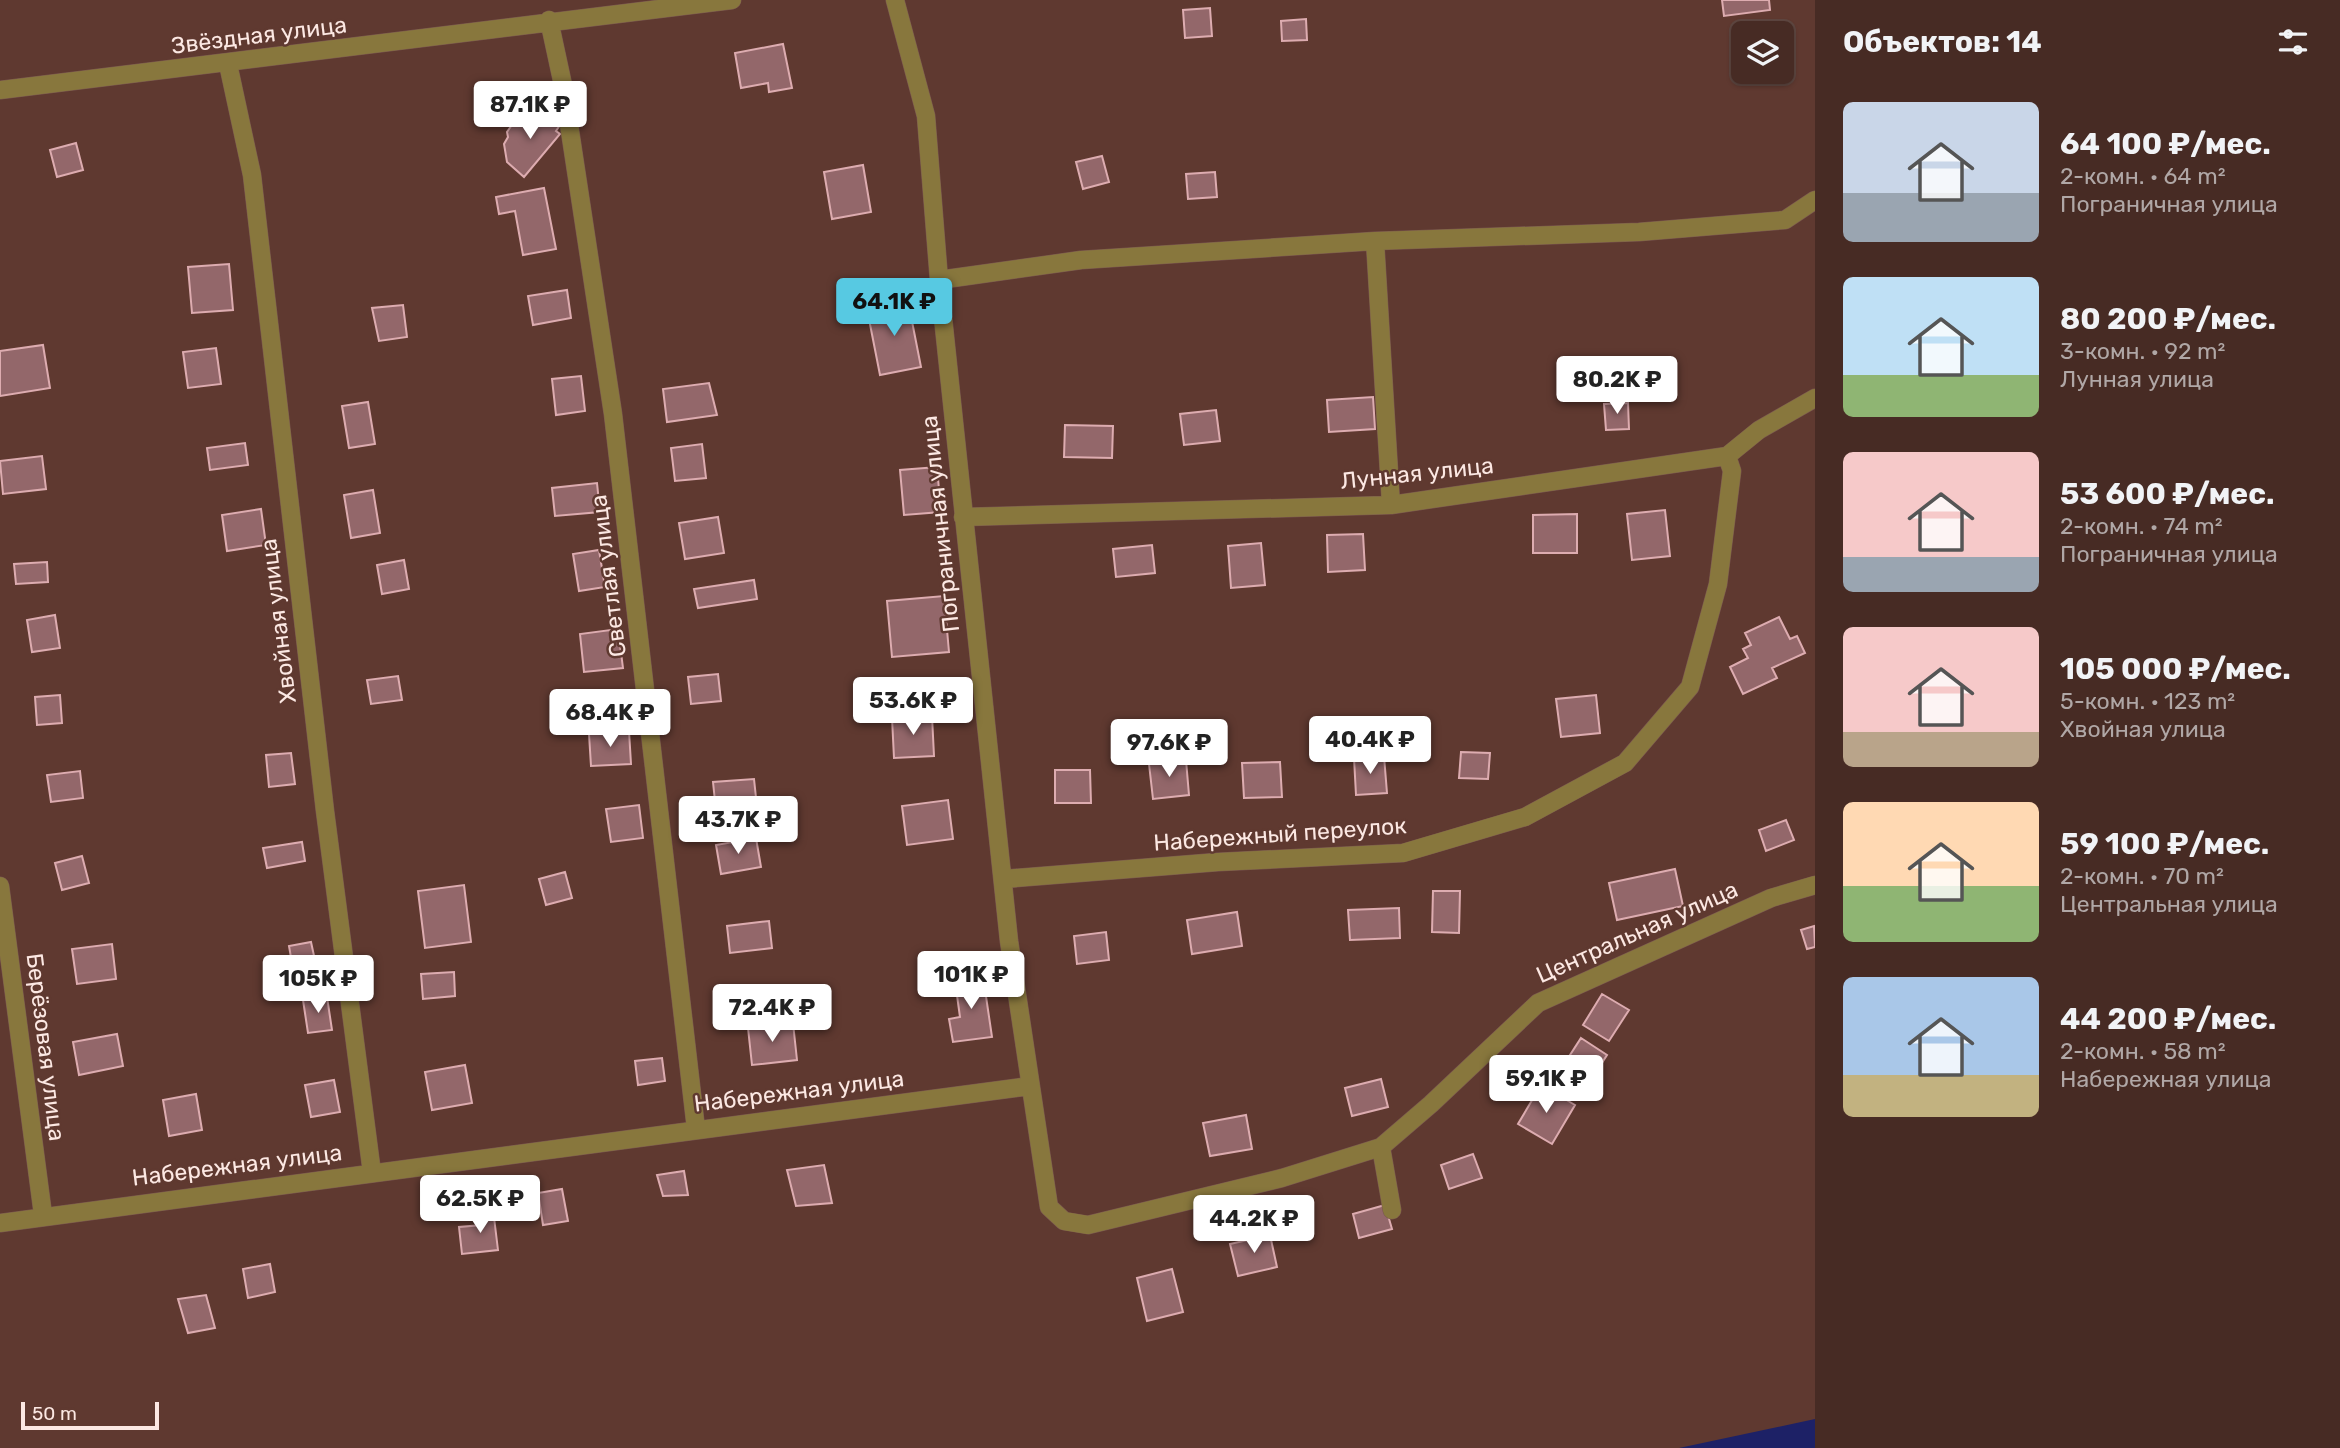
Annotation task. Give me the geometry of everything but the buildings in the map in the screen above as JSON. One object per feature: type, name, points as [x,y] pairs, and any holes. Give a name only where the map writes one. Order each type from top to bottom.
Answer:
[{"type":"street","name":"Звёздная улица","points":[[0,90],[228,64],[549,20],[732,0]]},
{"type":"street","name":"Пограничная улица","points":[[895,0],[926,116],[939,280],[963,517],[1009,941],[1030,1086]]},
{"type":"street","name":"Светлая улица","points":[[549,20],[563,85],[613,414],[696,1129]]},
{"type":"street","name":"Хвойная улица","points":[[228,64],[252,175],[325,811],[372,1173]]},
{"type":"street","points":[[939,280],[1081,260],[1375,241],[1639,232],[1785,220],[1815,200]]},
{"type":"street","points":[[1375,241],[1391,505]]},
{"type":"street","points":[[1727,456],[1759,430],[1815,398]]},
{"type":"street","name":"Лунная улица","points":[[963,517],[1391,505],[1727,456]]},
{"type":"street","name":"Набережный переулок","points":[[1004,879],[1218,862],[1403,853],[1525,817],[1625,763],[1690,687],[1718,584],[1732,471],[1727,456]]},
{"type":"street","name":"Центральная улица","points":[[1381,1147],[1431,1104],[1538,1003],[1771,898],[1815,885]]},
{"type":"street","name":"Берёзовая улица","points":[[0,886],[43,1215]]},
{"type":"street","points":[[1030,1086],[1049,1208],[1064,1221],[1088,1226],[1282,1178],[1381,1147],[1392,1210]]},
{"type":"street","name":"Набережная улица","points":[[0,1223],[43,1215],[1030,1086]]},
{"type":"shaded area","points":[[1815,1419],[1815,1448],[1679,1448]]}]
